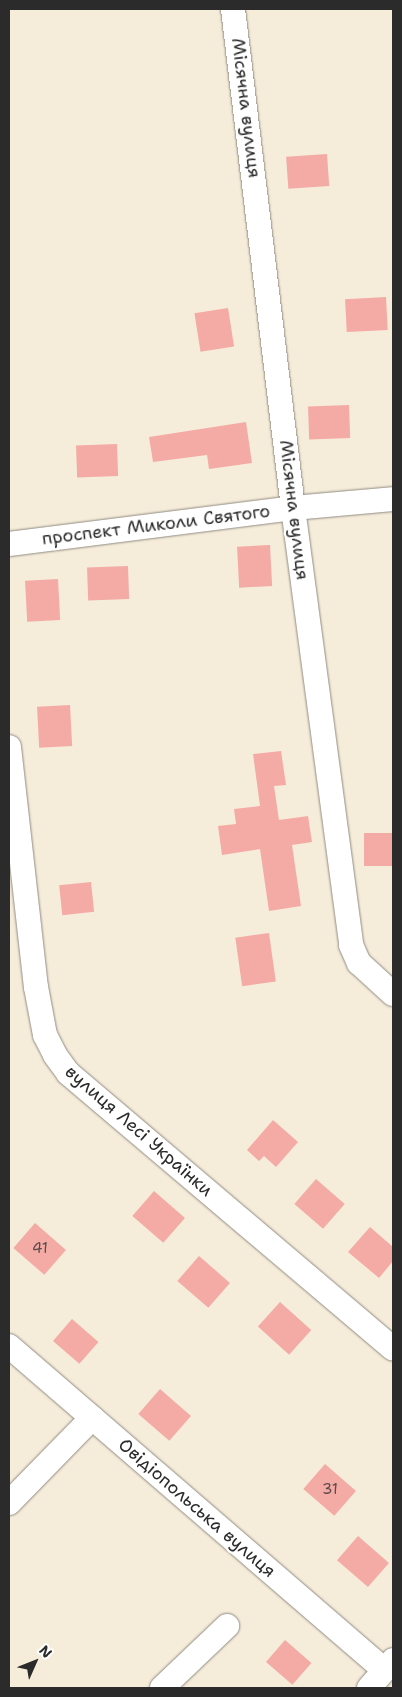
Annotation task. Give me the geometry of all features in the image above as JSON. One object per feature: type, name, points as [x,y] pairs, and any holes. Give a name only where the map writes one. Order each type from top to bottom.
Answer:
[{"type":"street","name":"Місячна вулиця","points":[[233,9],[293,508],[351,945],[359,963],[393,994]]},
{"type":"street","name":"проспект Миколи Святого","points":[[9,544],[293,508],[393,499]]},
{"type":"street","name":"вулиця Лесі Українки","points":[[9,747],[36,987],[46,1035],[55,1056],[68,1073],[393,1349]]},
{"type":"street","name":"Овідіопольська вулиця","points":[[9,1346],[92,1418],[389,1665]]},
{"type":"street","points":[[9,1503],[92,1418]]},
{"type":"street","points":[[162,1688],[227,1626]]},
{"type":"street","points":[[368,1688],[389,1665]]},
{"type":"building","points":[[327,154],[329,186],[288,189],[286,157]]},
{"type":"building","points":[[386,297],[388,330],[347,332],[345,299]]},
{"type":"building","points":[[228,308],[234,347],[201,352],[194,313]]},
{"type":"building","points":[[349,405],[350,438],[309,439],[308,406]]},
{"type":"building","points":[[246,422],[252,463],[209,469],[207,455],[153,462],[149,437]]},
{"type":"building","points":[[117,444],[118,476],[77,477],[76,445]]},
{"type":"building","points":[[270,545],[272,586],[239,588],[237,547]]},
{"type":"building","points":[[128,566],[129,599],[88,600],[87,567]]},
{"type":"building","points":[[58,579],[60,620],[27,622],[25,581]]},
{"type":"building","points":[[70,705],[72,746],[39,748],[37,707]]},
{"type":"building","points":[[281,751],[286,785],[274,786],[279,820],[308,816],[312,842],[292,845],[301,906],[269,911],[260,849],[222,855],[218,826],[236,824],[234,809],[260,806],[253,754]]},
{"type":"building","points":[[364,833],[393,833],[393,866],[364,866]]},
{"type":"building","points":[[91,882],[94,912],[62,915],[59,885]]},
{"type":"building","points":[[269,933],[276,982],[242,986],[235,938]]},
{"type":"building","points":[[273,1120],[298,1142],[276,1167],[264,1156],[259,1161],[247,1150]]},
{"type":"building","points":[[316,1179],[345,1204],[323,1229],[294,1204]]},
{"type":"building","points":[[154,1191],[185,1218],[163,1243],[132,1216]]},
{"type":"building","points":[[35,1223],[66,1250],[44,1275],[13,1248]]},
{"type":"building","points":[[370,1227],[393,1247],[393,1261],[379,1278],[348,1252]]},
{"type":"building","points":[[199,1256],[230,1283],[208,1308],[177,1281]]},
{"type":"building","points":[[280,1302],[311,1330],[289,1355],[258,1327]]},
{"type":"building","points":[[72,1319],[98,1342],[79,1364],[53,1341]]},
{"type":"building","points":[[160,1389],[191,1416],[169,1441],[138,1414]]},
{"type":"building","points":[[325,1464],[356,1491],[334,1516],[303,1489]]},
{"type":"building","points":[[358,1536],[389,1563],[368,1587],[337,1560]]},
{"type":"building","points":[[285,1640],[311,1663],[292,1685],[266,1662]]}]
